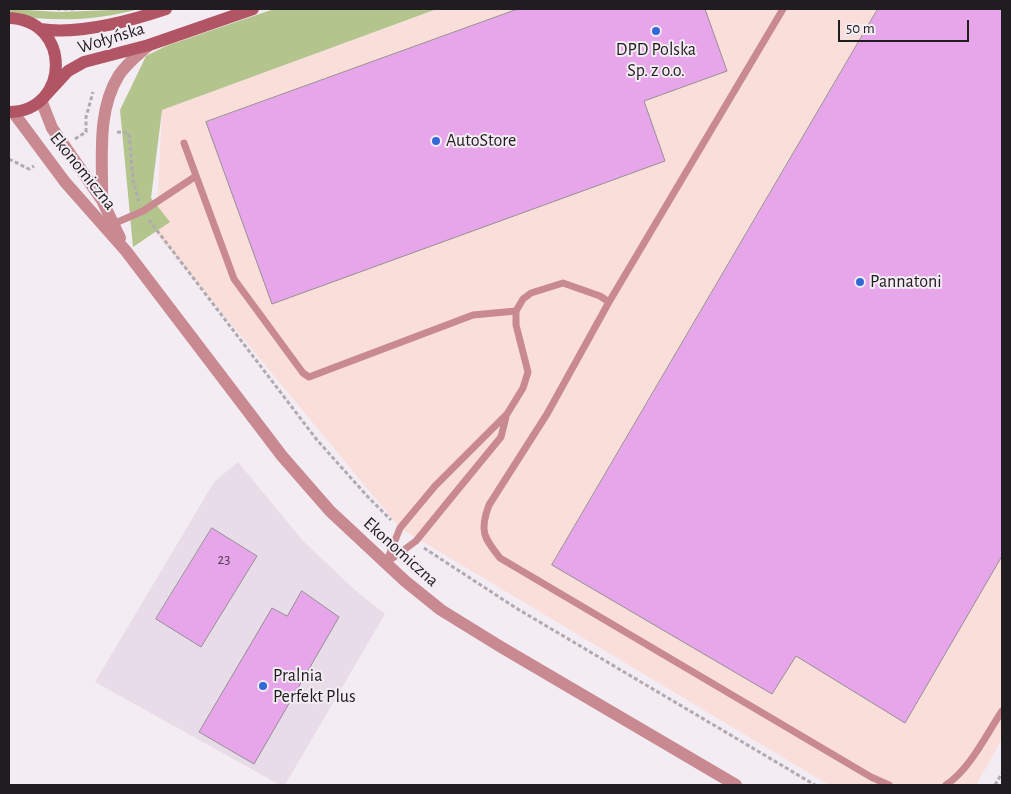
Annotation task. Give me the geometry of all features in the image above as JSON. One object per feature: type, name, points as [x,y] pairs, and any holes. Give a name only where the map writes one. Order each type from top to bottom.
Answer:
[{"type":"main road","name":"Wołyńska","points":[[9,18],[28,22],[40,29],[58,32],[118,22],[166,9]]},
{"type":"main road","name":"Wołyńska","points":[[43,98],[68,72],[84,62],[149,45],[253,9]]},
{"type":"main road","points":[[11,112],[31,107],[43,98],[54,82],[57,65],[51,42],[40,29]]},
{"type":"street","points":[[102,200],[101,131],[113,89],[119,75],[149,45]]},
{"type":"street","name":"Ekonomiczna","points":[[43,98],[52,128],[102,200],[126,251]]},
{"type":"street","name":"Ekonomiczna","points":[[11,112],[48,156],[65,182],[126,251],[282,456],[330,511],[386,563],[441,610],[736,785]]},
{"type":"lane","points":[[783,9],[609,302],[547,414],[490,506],[484,519],[484,537],[500,558],[870,777],[889,785]]},
{"type":"lane","points":[[184,143],[234,278],[303,373],[309,377],[473,315],[516,311]]},
{"type":"lane","points":[[113,224],[143,211],[196,176]]},
{"type":"lane","points":[[386,563],[400,528],[435,486],[507,414],[523,388],[528,372],[517,336],[516,311],[522,299],[531,293],[563,283],[600,296],[609,302]]},
{"type":"lane","points":[[386,563],[416,541],[501,437],[507,414]]},
{"type":"lane","points":[[946,785],[954,780],[1002,711]]},
{"type":"path","points":[[57,9],[74,9]]},
{"type":"path","points":[[86,132],[89,103],[95,87]]},
{"type":"path","points":[[65,145],[86,132],[129,133],[133,180],[143,211],[156,233],[318,440],[368,497],[400,528]]},
{"type":"path","points":[[9,159],[29,169],[48,156]]},
{"type":"path","points":[[416,541],[432,554],[516,608],[815,785]]},
{"type":"path","points":[[996,785],[1002,773]]},
{"type":"shaded area","points":[[438,9],[1002,9],[1002,739],[976,785],[829,785],[400,528],[156,233],[162,110]]},
{"type":"shaded area","points":[[238,462],[303,541],[355,590],[385,614],[285,785],[280,785],[95,682],[214,482]]},
{"type":"green space","points":[[9,9],[59,12],[139,9],[90,18],[42,19],[9,15]]},
{"type":"green space","points":[[274,9],[437,9],[162,110],[151,198],[170,222],[133,247],[120,110],[146,56],[166,46]]},
{"type":"building","name":"AutoStore","points":[[518,9],[705,9],[727,71],[644,101],[665,161],[272,304],[206,122]]},
{"type":"building","name":"Pannatoni","points":[[878,9],[1002,9],[1002,556],[905,723],[796,656],[772,694],[552,565]]},
{"type":"building","points":[[212,528],[257,556],[201,647],[156,619]]},
{"type":"building","name":"Pralnia Perfekt Plus","points":[[302,591],[339,617],[254,764],[199,732],[272,608],[287,616]]},
{"type":"place","name":"DPD Polska Sp. z o.o.","points":[[656,31]]},
{"type":"place","name":"AutoStore","points":[[436,141]]},
{"type":"place","name":"Pannatoni","points":[[860,282]]},
{"type":"place","name":"Pralnia Perfekt Plus","points":[[263,686]]}]
